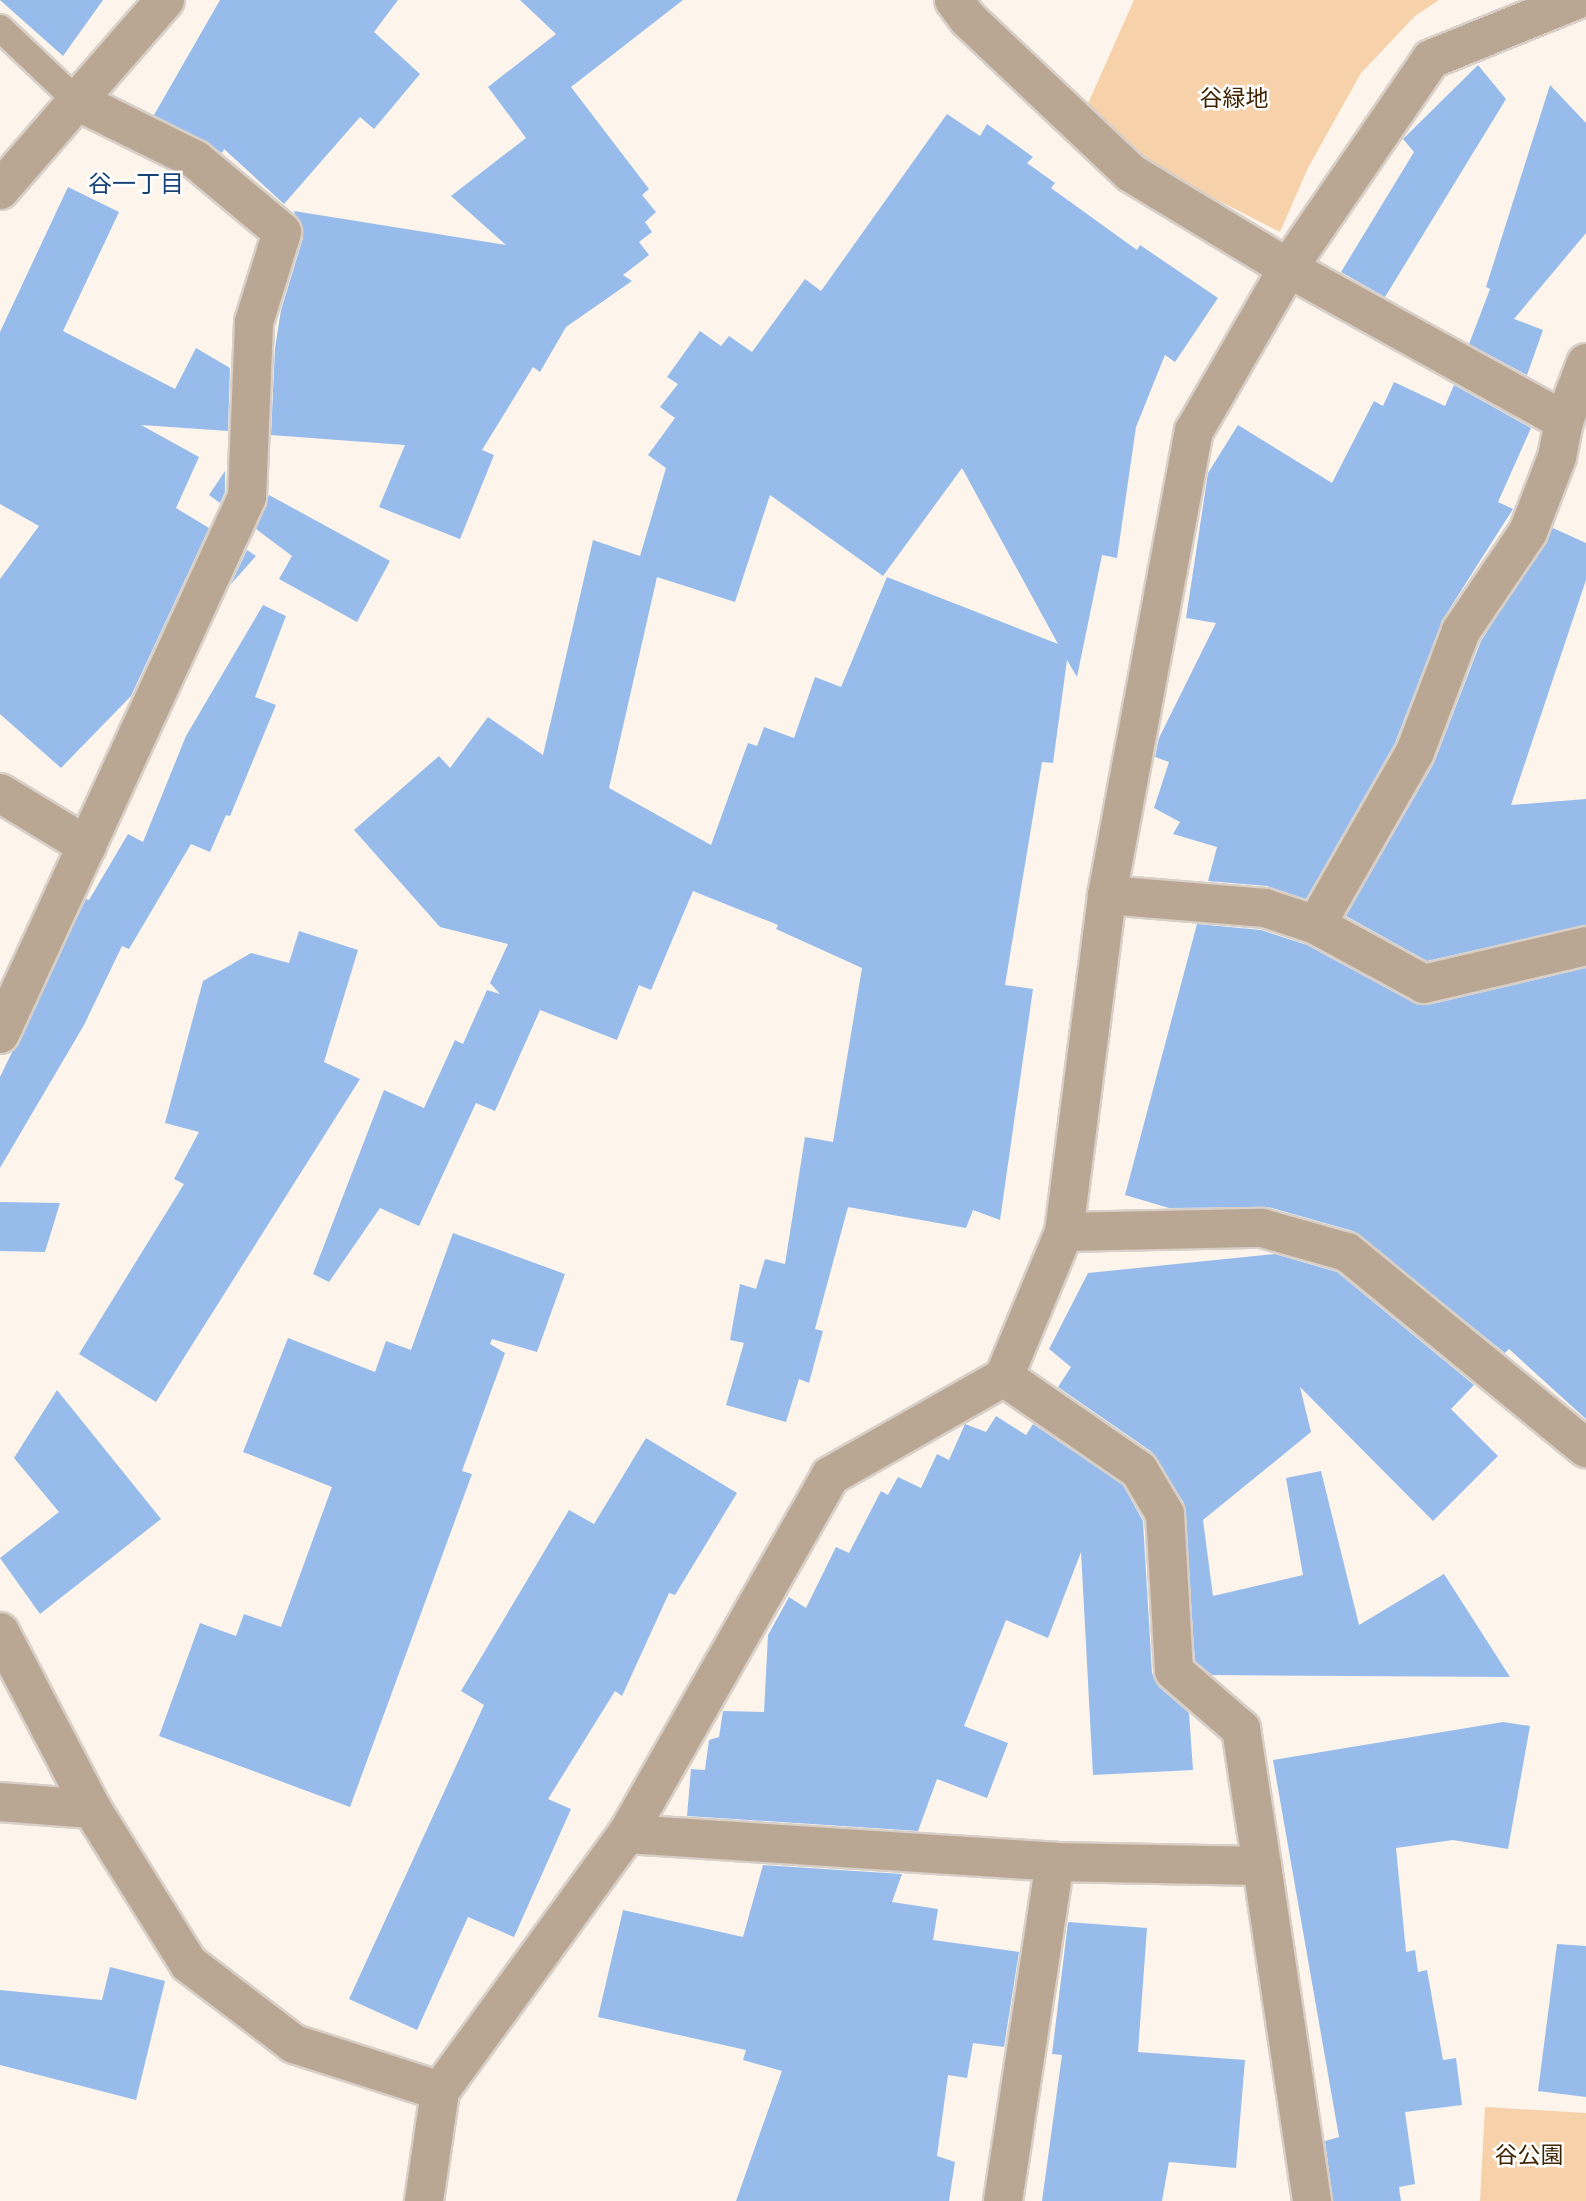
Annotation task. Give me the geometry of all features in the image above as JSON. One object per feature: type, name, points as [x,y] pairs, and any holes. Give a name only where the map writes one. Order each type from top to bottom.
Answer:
[{"type":"street","points":[[0,190],[164,0]]},
{"type":"street","points":[[954,0],[968,19],[1131,173],[1288,268],[1563,421]]},
{"type":"street","points":[[424,2201],[440,2091],[627,1835],[830,1476],[1003,1377],[1064,1232],[1107,895],[1194,431],[1288,268],[1431,59],[1576,0]]},
{"type":"street","points":[[0,1034],[247,497],[254,322],[282,232],[196,160],[77,101]]},
{"type":"street","points":[[1316,925],[1415,752],[1461,631],[1528,532],[1557,457],[1563,421],[1586,363]]},
{"type":"street","points":[[0,793],[87,846]]},
{"type":"street","points":[[1107,895],[1265,908],[1316,925],[1424,984],[1586,946]]},
{"type":"street","points":[[1064,1232],[1262,1228],[1347,1252],[1585,1446]]},
{"type":"street","points":[[1003,1377],[1139,1470],[1165,1514],[1174,1671],[1241,1729],[1312,2201]]},
{"type":"street","points":[[0,1632],[92,1810],[190,1964],[294,2044],[440,2091]]},
{"type":"street","points":[[0,1802],[92,1810]]},
{"type":"street","points":[[627,1835],[1055,1862],[1262,1866]]},
{"type":"street","points":[[1003,2201],[1055,1862]]},
{"type":"lane","points":[[0,28],[77,101]]},
{"type":"green space","name":"谷緑地","points":[[1134,0],[1439,0],[1415,16],[1361,73],[1308,168],[1280,232],[1128,154],[1086,108]]},
{"type":"green space","name":"谷公園","points":[[1485,2107],[1586,2113],[1586,2201],[1480,2201]]},
{"type":"building","points":[[0,0],[103,0],[63,56]]},
{"type":"building","points":[[220,0],[398,0],[374,32],[420,74],[374,129],[360,117],[284,204],[224,149],[222,153],[154,115]]},
{"type":"building","points":[[520,0],[683,0],[571,87],[649,189],[642,195],[656,212],[645,222],[652,232],[639,242],[649,255],[623,275],[632,281],[566,327],[540,372],[533,367],[482,450],[494,455],[460,539],[379,507],[405,445],[271,435],[275,348],[281,310],[303,238],[294,211],[506,245],[451,196],[526,138],[488,87],[556,34]]},
{"type":"building","points":[[1478,65],[1506,99],[1385,297],[1341,272],[1414,152],[1403,139]]},
{"type":"building","points":[[1550,85],[1586,123],[1586,233],[1514,319],[1543,330],[1527,375],[1469,344],[1490,289],[1486,287]]},
{"type":"building","points":[[947,114],[980,136],[987,124],[1033,157],[1027,163],[1055,183],[1051,188],[1137,250],[1140,245],[1218,298],[1175,362],[1165,355],[1136,427],[1117,558],[1102,555],[1077,677],[1067,660],[1053,763],[1042,762],[1005,985],[1033,989],[1000,1220],[973,1210],[966,1228],[848,1207],[815,1329],[823,1331],[809,1383],[799,1379],[786,1422],[726,1405],[744,1343],[730,1340],[740,1284],[756,1289],[765,1259],[785,1264],[805,1137],[833,1142],[862,968],[776,929],[778,925],[693,891],[651,990],[639,985],[617,1040],[540,1010],[495,1111],[476,1103],[419,1226],[380,1208],[329,1282],[313,1274],[384,1090],[424,1108],[455,1040],[463,1044],[487,990],[500,994],[490,983],[508,944],[440,927],[354,830],[439,756],[450,768],[488,717],[543,755],[593,540],[640,556],[666,468],[648,455],[675,418],[660,407],[678,384],[667,377],[700,331],[721,346],[729,336],[752,352],[805,279],[821,291]],"holes":[[[962,468],[1058,644],[887,577],[841,687],[815,677],[794,738],[764,727],[757,746],[748,743],[711,845],[609,788],[657,577],[735,602],[770,495],[883,576]]]},
{"type":"building","points":[[68,187],[119,212],[63,331],[175,389],[196,348],[230,368],[228,431],[141,425],[199,457],[176,508],[209,528],[131,696],[61,768],[0,714],[0,579],[39,526],[0,504],[0,332]]},
{"type":"building","points":[[1394,382],[1445,406],[1454,385],[1531,428],[1498,502],[1513,509],[1443,619],[1395,743],[1306,899],[1267,886],[1208,881],[1217,847],[1173,834],[1180,822],[1154,808],[1169,762],[1155,757],[1159,738],[1216,623],[1186,618],[1208,473],[1238,425],[1332,483],[1374,401],[1383,406]]},
{"type":"building","points":[[225,471],[225,492],[220,503],[209,495]]},
{"type":"building","points":[[269,495],[390,561],[357,622],[279,579],[292,556],[256,529]]},
{"type":"building","points":[[1553,528],[1586,543],[1586,580],[1511,805],[1586,799],[1586,925],[1427,961],[1346,916],[1434,763],[1481,641]]},
{"type":"building","points":[[247,550],[256,556],[231,584]]},
{"type":"building","points":[[263,605],[286,616],[255,697],[276,705],[230,816],[226,815],[210,852],[191,844],[129,949],[122,946],[84,1025],[0,1168],[0,1077],[86,899],[89,900],[128,834],[143,842],[186,736]]},
{"type":"building","points":[[1197,924],[1261,930],[1307,945],[1414,1003],[1428,1005],[1586,968],[1586,1419],[1509,1349],[1505,1353],[1353,1231],[1268,1207],[1169,1208],[1125,1195]]},
{"type":"building","points":[[299,931],[358,950],[324,1062],[360,1079],[156,1402],[79,1354],[184,1184],[174,1179],[199,1132],[165,1123],[203,981],[251,953],[289,963]]},
{"type":"building","points":[[0,1202],[60,1203],[45,1252],[0,1251]]},
{"type":"building","points":[[453,1233],[565,1274],[537,1352],[492,1339],[490,1344],[505,1353],[462,1471],[472,1474],[350,1807],[159,1736],[200,1623],[236,1636],[244,1614],[281,1627],[332,1487],[243,1452],[288,1338],[375,1372],[386,1341],[411,1350]]},
{"type":"building","points":[[1275,1254],[1337,1272],[1474,1385],[1451,1409],[1498,1456],[1433,1521],[1300,1387],[1311,1432],[1203,1520],[1213,1596],[1303,1575],[1286,1478],[1321,1471],[1359,1625],[1444,1574],[1510,1677],[1212,1675],[1195,1661],[1184,1503],[1152,1452],[1058,1387],[1071,1367],[1049,1349],[1088,1273]]},
{"type":"building","points":[[57,1390],[161,1519],[40,1614],[0,1558],[59,1512],[14,1458]]},
{"type":"building","points":[[996,1416],[1026,1435],[1033,1424],[1123,1485],[1143,1521],[1152,1673],[1159,1687],[1189,1713],[1193,1770],[1093,1775],[1081,1552],[1048,1638],[1006,1620],[964,1726],[1008,1743],[987,1798],[937,1779],[918,1831],[687,1816],[691,1769],[705,1770],[709,1740],[719,1737],[723,1711],[764,1712],[768,1635],[789,1597],[806,1608],[836,1547],[849,1553],[881,1491],[888,1495],[898,1477],[921,1488],[937,1454],[949,1460],[965,1424],[986,1432]]},
{"type":"building","points":[[646,1438],[737,1493],[675,1595],[669,1593],[622,1696],[615,1691],[548,1799],[571,1809],[514,1937],[468,1917],[417,2030],[349,1999],[484,1705],[461,1691],[569,1510],[594,1524]]},
{"type":"building","points":[[1503,1722],[1530,1726],[1508,1849],[1453,1840],[1396,1848],[1406,1952],[1415,1950],[1418,1972],[1427,1970],[1443,2060],[1456,2058],[1462,2105],[1405,2112],[1415,2184],[1399,2187],[1401,2201],[1333,2201],[1325,2141],[1339,2137],[1273,1760]]},
{"type":"building","points":[[763,1865],[902,1874],[892,1902],[938,1909],[933,1940],[1019,1952],[1004,2047],[973,2043],[967,2078],[948,2075],[937,2156],[955,2162],[949,2201],[736,2201],[782,2071],[743,2060],[746,2050],[598,2017],[623,1910],[743,1937]]},
{"type":"building","points":[[1068,1922],[1147,1928],[1138,2052],[1245,2060],[1236,2168],[1169,2162],[1162,2201],[1042,2201],[1062,2055],[1052,2054]]},
{"type":"building","points":[[1557,1944],[1586,1946],[1586,2097],[1538,2091]]},
{"type":"building","points":[[110,1967],[165,1981],[136,2100],[0,2065],[0,1990],[102,2000]]},
{"type":"district","name":"谷一丁目","points":[[136,185]]}]
